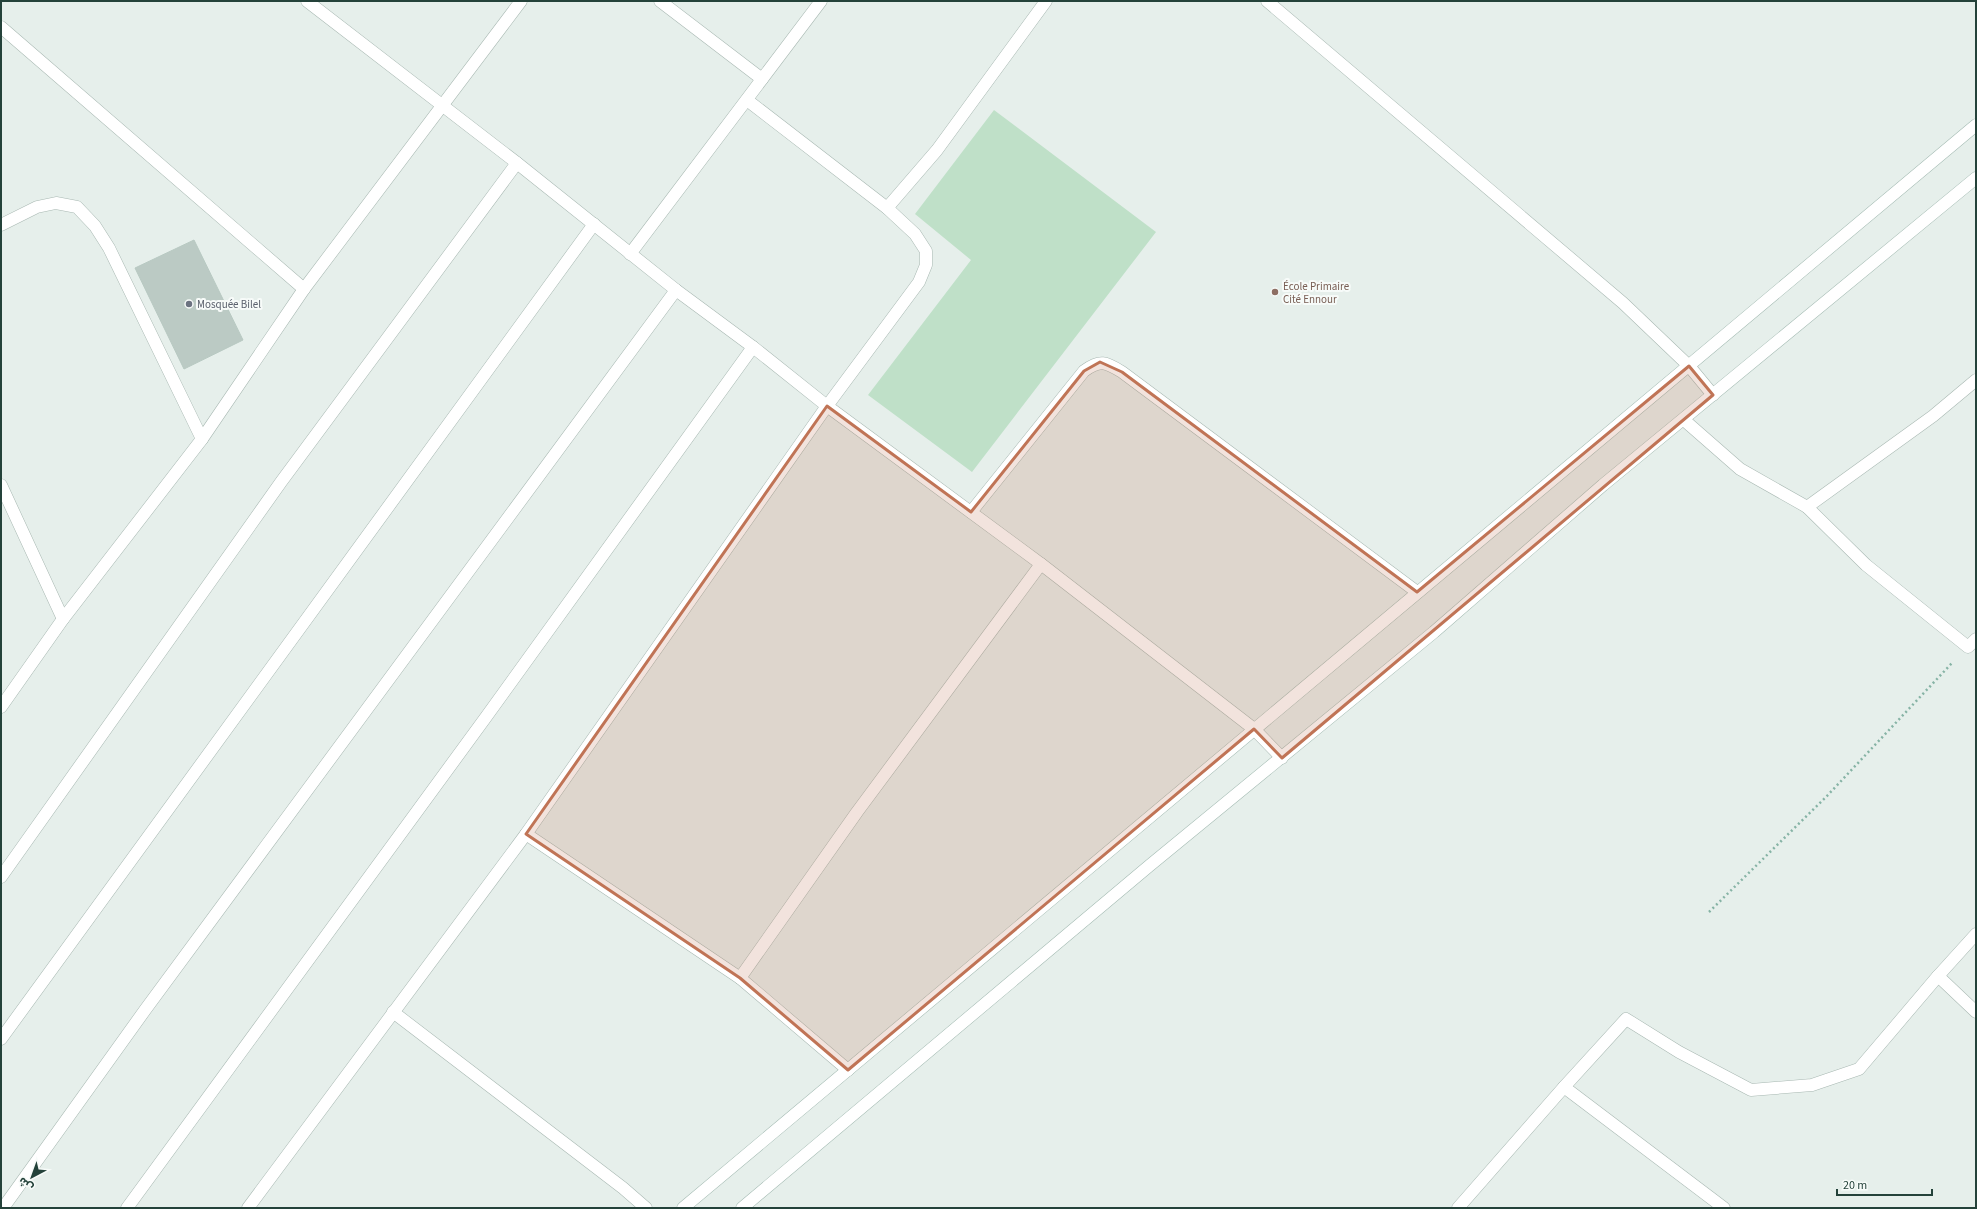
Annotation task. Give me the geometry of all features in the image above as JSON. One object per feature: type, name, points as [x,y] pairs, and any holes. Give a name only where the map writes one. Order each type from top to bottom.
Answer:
[{"type":"street","points":[[307,1],[517,163],[676,290],[753,347],[827,406],[1041,564],[1254,729],[1282,758]]},
{"type":"street","points":[[1,707],[63,619],[202,439],[304,289],[521,1]]},
{"type":"street","points":[[660,1],[762,79]]},
{"type":"street","points":[[630,254],[821,1]]},
{"type":"street","points":[[887,208],[936,150],[1046,1]]},
{"type":"street","points":[[1267,1],[1623,302],[1689,366],[1713,395]]},
{"type":"street","points":[[1,27],[304,289]]},
{"type":"street","points":[[248,1208],[526,834],[827,406],[919,282],[926,266],[926,251],[915,234],[887,208],[747,100]]},
{"type":"street","points":[[683,1208],[1976,125]]},
{"type":"street","points":[[1,877],[281,482],[517,163]]},
{"type":"street","points":[[742,1208],[1149,866],[1434,632],[1603,485],[1684,420],[1976,178]]},
{"type":"street","points":[[1,225],[36,207],[56,203],[77,207],[95,226],[109,248],[202,439]]},
{"type":"street","points":[[1,1039],[594,224]]},
{"type":"street","points":[[3,1208],[150,1004],[676,290]]},
{"type":"street","points":[[127,1208],[753,347]]},
{"type":"street","points":[[971,512],[1084,371],[1092,365],[1100,362],[1110,364],[1122,372],[1417,592]]},
{"type":"street","points":[[1807,507],[1933,416],[1976,380]]},
{"type":"street","points":[[1684,420],[1740,469],[1807,507],[1866,565],[1972,643]]},
{"type":"street","points":[[1,485],[63,619]]},
{"type":"street","points":[[740,978],[857,812],[1041,564]]},
{"type":"street","points":[[526,834],[740,978],[848,1070]]},
{"type":"street","points":[[1458,1208],[1626,1019],[1679,1052],[1751,1090],[1812,1085],[1859,1068],[1976,934]]},
{"type":"street","points":[[1938,976],[1976,1012]]},
{"type":"street","points":[[393,1012],[623,1188],[646,1208]]},
{"type":"street","points":[[1564,1087],[1724,1208]]},
{"type":"path","points":[[1709,912],[1826,797],[1972,643]]},
{"type":"highlighted area","points":[[1100,362],[1122,372],[1417,592],[1689,366],[1713,395],[1282,758],[1254,729],[848,1070],[740,978],[526,834],[827,406],[971,512],[1084,371]]},
{"type":"green space","points":[[994,110],[1156,232],[972,472],[868,395],[971,260],[915,214]]},
{"type":"building","name":"Mosquée Bilel","points":[[194,240],[243,340],[184,369],[135,268]]},
{"type":"place","name":"École Primaire Cité Ennour","points":[[1275,292]]},
{"type":"place","name":"Mosquée Bilel","points":[[189,304]]}]
